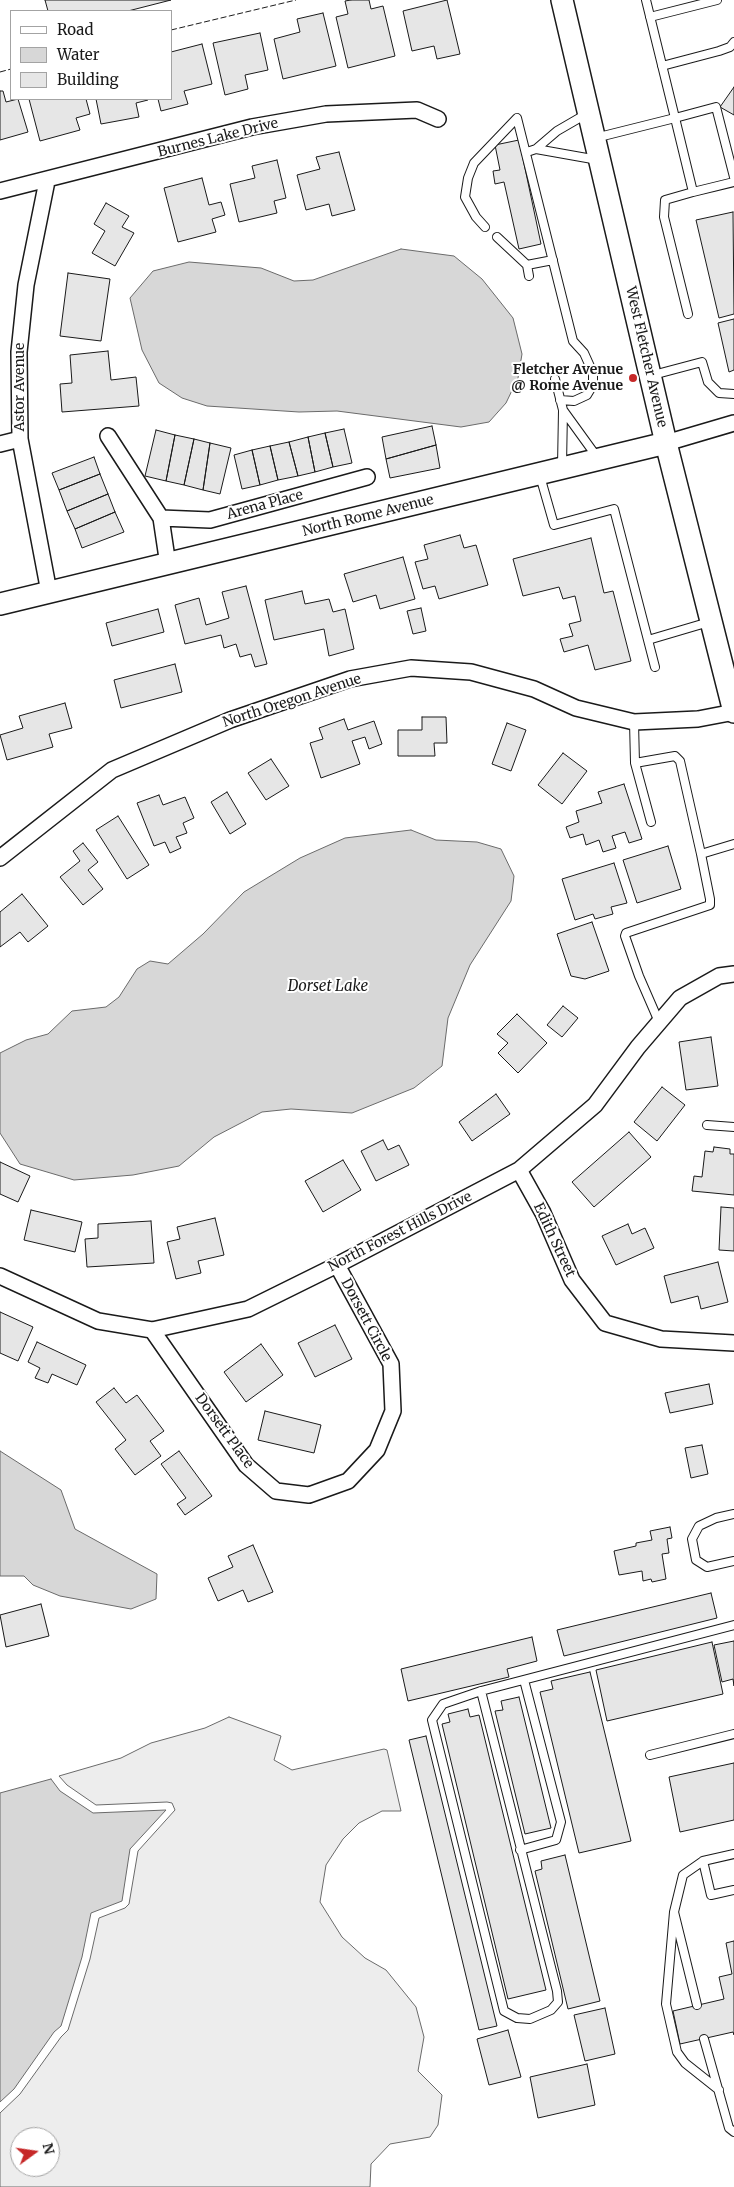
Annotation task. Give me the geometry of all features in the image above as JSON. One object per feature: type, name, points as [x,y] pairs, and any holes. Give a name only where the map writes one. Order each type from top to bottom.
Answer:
[{"type":"main road","name":"West Fletcher Avenue","points":[[562,0],[666,443],[734,712]]},
{"type":"main road","name":"North Rome Avenue","points":[[0,604],[168,565],[666,443]]},
{"type":"street","name":"Burnes Lake Drive","points":[[0,192],[252,127],[326,114],[417,110],[438,119]]},
{"type":"street","name":"Astor Avenue","points":[[47,181],[26,285],[19,352],[20,439],[49,592]]},
{"type":"street","name":"North Rome Avenue","points":[[666,443],[734,423]]},
{"type":"street","points":[[108,436],[161,518],[168,565]]},
{"type":"street","points":[[0,444],[20,439]]},
{"type":"street","name":"Arena Place","points":[[161,518],[210,520],[367,477]]},
{"type":"street","name":"North Oregon Avenue","points":[[0,858],[112,770],[230,720],[350,679],[411,668],[471,672],[534,689],[576,708],[634,722],[698,719],[734,712]]},
{"type":"street","name":"North Forest Hills Drive","points":[[0,1276],[98,1321],[152,1330],[248,1309],[337,1265],[518,1170],[595,1105],[638,1047],[680,998],[719,976],[734,974]]},
{"type":"street","name":"Edith Street","points":[[518,1170],[543,1213],[572,1280],[605,1323],[661,1338],[734,1343]]},
{"type":"street","name":"Dorsett Circle","points":[[337,1265],[391,1364],[393,1411],[377,1450],[348,1481]]},
{"type":"street","name":"Dorsett Place","points":[[152,1330],[246,1465],[276,1491],[309,1495],[348,1481]]},
{"type":"lane","points":[[646,0],[693,192]]},
{"type":"lane","points":[[650,17],[717,0]]},
{"type":"lane","points":[[662,66],[719,51],[734,42]]},
{"type":"lane","points":[[595,138],[716,107],[734,177]]},
{"type":"lane","points":[[527,152],[536,149],[557,131],[589,112]]},
{"type":"lane","points":[[485,227],[476,217],[465,197],[468,178],[474,162],[517,118],[573,341],[584,353],[593,373],[593,385],[587,395],[574,401],[560,400]]},
{"type":"lane","points":[[536,149],[601,161]]},
{"type":"lane","points":[[688,314],[664,217],[665,200],[734,182]]},
{"type":"lane","points":[[497,238],[527,265],[530,276]]},
{"type":"lane","points":[[527,265],[553,260]]},
{"type":"lane","points":[[651,376],[702,362],[708,382],[718,393],[734,394]]},
{"type":"lane","points":[[555,380],[563,410],[562,468]]},
{"type":"lane","points":[[563,410],[599,459]]},
{"type":"lane","points":[[539,474],[554,524],[614,509],[655,667]]},
{"type":"lane","points":[[648,640],[711,622]]},
{"type":"lane","points":[[634,722],[635,762],[651,822]]},
{"type":"lane","points":[[635,762],[675,756],[680,761],[710,900],[710,905],[626,933],[625,936],[639,976],[659,1022]]},
{"type":"lane","points":[[700,854],[734,844]]},
{"type":"lane","points":[[707,1125],[734,1127]]},
{"type":"lane","points":[[734,1514],[716,1518],[699,1526],[692,1539],[696,1560],[707,1567],[734,1561]]},
{"type":"lane","points":[[481,1691],[557,1991],[558,2002],[551,2010],[530,2019],[517,2018],[504,2011],[432,1720],[443,1704],[481,1691],[734,1625]]},
{"type":"lane","points":[[520,1850],[556,1840],[561,1822],[524,1680]]},
{"type":"lane","points":[[650,1755],[734,1734]]},
{"type":"lane","points":[[719,2090],[685,2063],[677,2052],[666,2004],[674,1912],[683,1875],[703,1862],[734,1854]]},
{"type":"lane","points":[[703,1862],[711,1895],[734,1890]]},
{"type":"lane","points":[[674,1912],[697,2006]]},
{"type":"lane","points":[[704,2038],[730,2128],[734,2132]]},
{"type":"shaded area","points":[[229,1717],[281,1736],[274,1760],[292,1770],[384,1749],[387,1750],[401,1811],[382,1811],[359,1823],[343,1839],[326,1865],[320,1902],[342,1937],[365,1958],[386,1970],[416,2007],[424,2037],[418,2071],[442,2095],[438,2125],[430,2137],[390,2144],[371,2164],[370,2187],[0,2187],[0,2113],[20,2094],[68,2030],[90,1959],[99,1918],[125,1908],[129,1904],[138,1851],[175,1810],[172,1803],[167,1802],[96,1805],[67,1785],[59,1776],[121,1758],[151,1743],[205,1728]]},
{"type":"water","points":[[401,249],[454,256],[482,279],[513,318],[522,354],[518,378],[506,403],[489,422],[461,427],[337,411],[299,412],[207,406],[182,398],[159,383],[142,350],[130,298],[153,271],[189,262],[261,268],[294,281],[313,280]]},
{"type":"water","name":"Dorset Lake","points":[[411,830],[436,840],[477,842],[501,849],[514,876],[511,901],[470,965],[448,1018],[442,1066],[414,1088],[352,1113],[291,1109],[262,1112],[214,1137],[179,1166],[133,1175],[74,1180],[20,1164],[0,1133],[0,1053],[26,1040],[48,1034],[72,1011],[106,1007],[119,997],[137,969],[150,961],[168,964],[203,934],[244,892],[300,858],[345,838]]},
{"type":"water","points":[[0,1451],[61,1490],[75,1529],[157,1574],[156,1599],[131,1609],[60,1596],[33,1585],[24,1576],[0,1576]]},
{"type":"water","points":[[51,1779],[60,1791],[93,1813],[166,1810],[130,1849],[122,1901],[91,1913],[82,1957],[61,2026],[54,2032],[14,2089],[0,2102],[0,1793]]},
{"type":"building","points":[[45,0],[171,0],[132,10],[48,10]]},
{"type":"building","points":[[369,0],[371,9],[383,6],[395,56],[348,68],[336,17],[348,14],[345,1]]},
{"type":"building","points":[[447,0],[460,54],[437,59],[434,46],[412,51],[403,11]]},
{"type":"building","points":[[323,13],[336,66],[283,79],[274,39],[300,32],[297,19]]},
{"type":"building","points":[[260,33],[268,70],[245,75],[248,89],[225,95],[213,43]]},
{"type":"building","points":[[202,44],[212,84],[184,91],[188,104],[161,111],[158,100],[172,100],[172,52]]},
{"type":"building","points":[[734,87],[734,115],[720,107]]},
{"type":"building","points":[[0,91],[3,91],[6,102],[18,100],[28,132],[0,140]]},
{"type":"building","points":[[29,100],[86,100],[90,114],[76,118],[80,130],[40,141]]},
{"type":"building","points":[[96,100],[148,100],[136,103],[139,117],[101,124]]},
{"type":"building","points":[[519,140],[541,244],[519,249],[504,182],[495,184],[493,171],[500,170],[495,145]]},
{"type":"building","points":[[339,152],[355,210],[332,216],[329,204],[306,210],[297,175],[320,169],[316,157]]},
{"type":"building","points":[[277,160],[286,198],[274,201],[277,213],[239,222],[230,184],[255,178],[252,166]]},
{"type":"building","points":[[202,178],[209,205],[221,202],[225,215],[212,219],[216,232],[178,242],[164,188]]},
{"type":"building","points":[[106,203],[129,216],[122,227],[134,233],[115,266],[92,253],[105,231],[94,224]]},
{"type":"building","points":[[733,212],[734,314],[719,318],[696,220]]},
{"type":"building","points":[[68,273],[110,279],[101,341],[60,336]]},
{"type":"building","points":[[734,319],[734,370],[729,372],[718,323]]},
{"type":"building","points":[[108,351],[111,380],[136,377],[139,406],[62,412],[60,384],[72,383],[70,355]]},
{"type":"building","points":[[432,426],[436,445],[386,459],[382,437]]},
{"type":"building","points":[[344,429],[352,463],[333,467],[325,433]]},
{"type":"building","points":[[156,430],[175,435],[166,481],[145,476]]},
{"type":"building","points":[[325,433],[333,467],[315,472],[308,437]]},
{"type":"building","points":[[175,435],[194,439],[184,485],[166,481]]},
{"type":"building","points":[[308,437],[315,472],[298,476],[289,442]]},
{"type":"building","points":[[194,439],[210,443],[203,490],[184,485]]},
{"type":"building","points":[[289,442],[298,476],[278,480],[270,446]]},
{"type":"building","points":[[210,443],[231,448],[220,494],[203,490]]},
{"type":"building","points":[[436,445],[440,468],[390,478],[386,459]]},
{"type":"building","points":[[270,446],[278,480],[260,485],[252,450]]},
{"type":"building","points":[[252,450],[260,485],[242,489],[234,455]]},
{"type":"building","points":[[94,457],[100,474],[59,490],[52,473]]},
{"type":"building","points":[[100,474],[108,494],[67,511],[59,490]]},
{"type":"building","points":[[108,494],[115,512],[75,529],[67,511]]},
{"type":"building","points":[[115,512],[124,532],[82,548],[75,529]]},
{"type":"building","points":[[460,535],[464,548],[476,545],[488,585],[439,599],[435,586],[423,589],[415,562],[428,559],[424,545]]},
{"type":"building","points":[[591,538],[604,593],[613,591],[631,661],[595,670],[588,645],[564,652],[560,639],[573,636],[569,624],[581,621],[575,596],[563,599],[559,587],[523,596],[513,559]]},
{"type":"building","points":[[403,557],[415,599],[380,609],[376,595],[353,602],[344,574]]},
{"type":"building","points":[[246,586],[267,664],[255,667],[251,654],[240,657],[236,644],[224,648],[221,635],[185,644],[175,605],[199,598],[206,625],[229,618],[222,592]]},
{"type":"building","points":[[302,591],[305,604],[329,599],[333,612],[345,609],[354,649],[329,656],[324,629],[274,640],[265,600]]},
{"type":"building","points":[[421,608],[426,631],[413,634],[407,611]]},
{"type":"building","points":[[158,609],[164,632],[112,646],[106,623]]},
{"type":"building","points":[[175,664],[182,692],[121,708],[114,680]]},
{"type":"building","points":[[65,703],[72,728],[49,734],[53,747],[7,760],[0,735],[23,728],[19,716]]},
{"type":"building","points":[[422,717],[446,717],[447,743],[434,743],[435,756],[398,756],[398,730],[422,730]]},
{"type":"building","points":[[344,719],[348,730],[374,721],[382,744],[369,749],[365,737],[352,741],[360,764],[321,778],[310,743],[323,739],[319,728]]},
{"type":"building","points":[[507,723],[526,730],[511,771],[492,764]]},
{"type":"building","points":[[563,753],[587,771],[562,804],[538,785]]},
{"type":"building","points":[[271,759],[289,786],[266,800],[248,773]]},
{"type":"building","points":[[624,784],[642,839],[629,843],[625,832],[612,836],[616,848],[603,852],[599,840],[586,845],[583,834],[570,838],[566,827],[579,822],[576,811],[602,803],[598,792]]},
{"type":"building","points":[[227,792],[246,824],[230,834],[211,802]]},
{"type":"building","points":[[159,795],[163,805],[185,797],[194,818],[183,823],[187,833],[176,837],[181,848],[170,853],[165,842],[154,846],[137,803]]},
{"type":"building","points":[[118,816],[149,865],[127,879],[96,830]]},
{"type":"building","points":[[83,843],[98,862],[88,870],[103,889],[83,905],[60,877],[80,861],[73,851]]},
{"type":"building","points":[[668,846],[681,889],[637,903],[623,860]]},
{"type":"building","points":[[614,863],[627,903],[611,907],[613,914],[595,919],[593,914],[575,920],[562,879]]},
{"type":"building","points":[[22,894],[48,926],[28,942],[20,932],[0,947],[0,912]]},
{"type":"building","points":[[592,922],[609,971],[585,979],[571,976],[557,934]]},
{"type":"building","points":[[563,1006],[578,1018],[562,1037],[547,1025]]},
{"type":"building","points":[[517,1014],[547,1043],[518,1073],[498,1053],[508,1043],[497,1034]]},
{"type":"building","points":[[711,1037],[718,1086],[686,1090],[679,1042]]},
{"type":"building","points":[[662,1087],[685,1105],[657,1141],[634,1122]]},
{"type":"building","points":[[496,1094],[510,1114],[472,1141],[459,1122]]},
{"type":"building","points":[[629,1132],[651,1157],[594,1207],[572,1182]]},
{"type":"building","points":[[383,1140],[388,1150],[399,1145],[409,1165],[376,1181],[361,1151]]},
{"type":"building","points":[[714,1147],[730,1149],[730,1154],[734,1154],[734,1195],[692,1191],[694,1176],[702,1177],[705,1151],[713,1152]]},
{"type":"building","points":[[343,1160],[361,1190],[323,1212],[305,1181]]},
{"type":"building","points":[[0,1162],[30,1176],[18,1202],[0,1194]]},
{"type":"building","points":[[721,1207],[734,1208],[734,1251],[719,1250]]},
{"type":"building","points":[[31,1210],[82,1222],[75,1252],[24,1240]]},
{"type":"building","points":[[215,1218],[224,1255],[198,1261],[201,1273],[176,1279],[167,1242],[180,1239],[177,1227]]},
{"type":"building","points":[[151,1221],[154,1263],[87,1267],[85,1239],[98,1238],[98,1224]]},
{"type":"building","points":[[628,1224],[632,1234],[645,1228],[654,1248],[616,1265],[602,1236]]},
{"type":"building","points":[[718,1262],[728,1302],[701,1309],[698,1296],[671,1303],[664,1276]]},
{"type":"building","points":[[0,1312],[33,1327],[18,1361],[0,1353]]},
{"type":"building","points":[[335,1325],[352,1359],[315,1377],[298,1343]]},
{"type":"building","points":[[37,1342],[86,1365],[77,1385],[52,1374],[48,1383],[35,1378],[40,1368],[28,1362]]},
{"type":"building","points":[[261,1344],[283,1375],[246,1402],[224,1372]]},
{"type":"building","points":[[709,1384],[713,1404],[670,1413],[665,1393]]},
{"type":"building","points":[[114,1388],[126,1403],[137,1395],[164,1431],[150,1441],[161,1456],[135,1475],[115,1449],[126,1440],[96,1402]]},
{"type":"building","points":[[265,1411],[321,1425],[314,1453],[258,1440]]},
{"type":"building","points":[[702,1445],[708,1474],[691,1478],[685,1448]]},
{"type":"building","points":[[179,1451],[212,1496],[185,1515],[177,1504],[186,1498],[161,1464]]},
{"type":"building","points":[[670,1527],[672,1538],[667,1539],[669,1553],[662,1554],[666,1579],[652,1582],[651,1579],[643,1581],[642,1571],[619,1575],[614,1551],[636,1546],[636,1543],[652,1540],[650,1531]]},
{"type":"building","points":[[253,1545],[273,1592],[248,1602],[243,1590],[218,1601],[208,1578],[233,1567],[228,1556]]},
{"type":"building","points":[[711,1593],[717,1618],[564,1656],[557,1630]]},
{"type":"building","points":[[41,1604],[49,1636],[6,1647],[0,1615]]},
{"type":"building","points":[[532,1637],[537,1661],[507,1669],[509,1677],[408,1701],[401,1669]]},
{"type":"building","points":[[734,1641],[734,1686],[733,1679],[722,1682],[714,1645]]},
{"type":"building","points":[[712,1642],[723,1694],[607,1721],[596,1670]]},
{"type":"building","points":[[590,1672],[631,1841],[579,1853],[540,1692],[553,1689],[551,1681]]},
{"type":"building","points":[[519,1697],[551,1828],[525,1834],[495,1711],[503,1710],[501,1701]]},
{"type":"building","points":[[468,1709],[470,1717],[479,1715],[546,1990],[508,1999],[442,1724],[450,1722],[448,1714]]},
{"type":"building","points":[[426,1736],[497,2026],[479,2030],[409,1740]]},
{"type":"building","points":[[734,1763],[734,1820],[680,1832],[669,1777]]},
{"type":"building","points":[[565,1855],[600,2001],[568,2009],[535,1871],[542,1869],[541,1861]]},
{"type":"building","points":[[734,1941],[734,2035],[733,2032],[680,2044],[673,2011],[724,1999],[719,1977],[732,1974],[726,1943]]},
{"type":"building","points":[[605,2008],[615,2054],[585,2061],[574,2015]]},
{"type":"building","points":[[508,2030],[521,2077],[489,2085],[477,2039]]},
{"type":"building","points":[[587,2064],[595,2105],[538,2118],[530,2077]]},
{"type":"fence","points":[[172,30],[296,0]]},
{"type":"fence","points":[[0,72],[10,69]]},
{"type":"place","name":"Fletcher Avenue @ Rome Avenue","points":[[633,378]]}]
